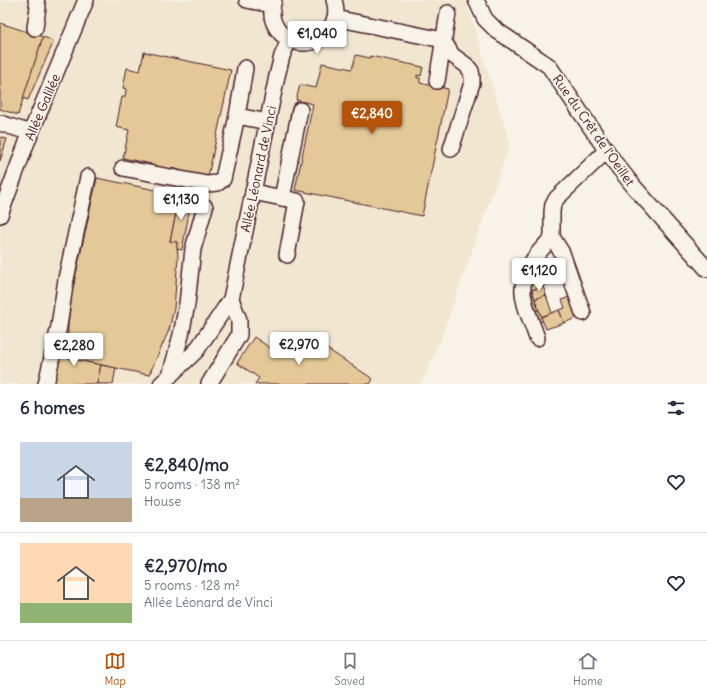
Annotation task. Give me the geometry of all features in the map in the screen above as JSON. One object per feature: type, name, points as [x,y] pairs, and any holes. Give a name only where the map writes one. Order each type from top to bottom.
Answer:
[{"type":"street","points":[[35,28],[38,7],[36,0]]},
{"type":"street","name":"Allée Galilée","points":[[0,215],[30,133],[86,0]]},
{"type":"street","points":[[247,0],[273,3],[272,16],[275,26],[281,34],[289,40],[305,43],[320,39],[328,32],[335,18],[336,12],[334,0]]},
{"type":"street","name":"Rue du Crêt de l'Oeillet","points":[[476,0],[485,19],[496,30],[549,66],[606,150],[635,188],[707,269]]},
{"type":"street","points":[[436,81],[442,40],[448,13]]},
{"type":"street","points":[[335,18],[442,40],[452,55],[466,65],[471,71],[472,83],[450,149]]},
{"type":"street","name":"Allée Léonard de Vinci","points":[[231,299],[282,56],[289,40]]},
{"type":"street","points":[[123,168],[207,184],[218,183],[223,179],[237,116],[245,68]]},
{"type":"street","points":[[282,198],[300,110]]},
{"type":"street","points":[[237,116],[268,122]]},
{"type":"street","points":[[0,123],[30,133]]},
{"type":"street","points":[[583,313],[562,253],[552,237],[553,204],[557,198],[606,150]]},
{"type":"street","points":[[46,384],[59,326],[66,279],[88,177]]},
{"type":"street","points":[[253,192],[296,201],[287,255]]},
{"type":"street","points":[[165,381],[181,335],[187,304],[193,250],[205,207]]},
{"type":"street","points":[[537,338],[523,298],[522,284],[528,269],[536,256],[552,237]]},
{"type":"street","points":[[165,381],[196,352],[231,299]]},
{"type":"street","points":[[209,384],[239,335],[239,320],[231,299]]},
{"type":"shaded area","points":[[0,0],[466,0],[510,144],[440,341],[421,384],[0,384]]},
{"type":"building","points":[[0,23],[43,37],[18,115],[0,109]]},
{"type":"building","points":[[43,37],[54,41],[28,100],[23,98]]},
{"type":"building","points":[[144,52],[231,70],[207,181],[179,175],[180,170],[171,168],[170,172],[151,168],[151,164],[123,158],[129,130],[116,127],[122,97],[125,97],[126,89],[123,88],[127,68],[140,71]]},
{"type":"building","points":[[356,55],[370,58],[370,56],[423,67],[421,76],[417,75],[417,78],[420,78],[420,83],[448,89],[422,216],[295,190],[313,104],[296,100],[300,85],[316,88],[322,63],[352,69]]},
{"type":"building","points":[[0,137],[7,139],[0,161]]},
{"type":"building","points":[[97,178],[180,195],[170,241],[177,242],[178,258],[174,308],[169,330],[149,375],[68,358],[67,330],[72,292]]},
{"type":"building","points":[[180,195],[192,197],[182,250],[177,249],[177,242],[170,241]]},
{"type":"building","points":[[558,264],[563,278],[532,290],[527,275]]},
{"type":"building","points":[[543,286],[546,295],[535,299],[532,290]]},
{"type":"building","points":[[533,294],[539,310],[530,313],[525,297]]},
{"type":"building","points":[[546,295],[552,313],[541,317],[535,299]]},
{"type":"building","points":[[569,297],[576,318],[564,323],[559,310],[565,308],[562,300]]},
{"type":"building","points":[[539,310],[543,321],[535,324],[530,313]]},
{"type":"building","points":[[559,310],[564,323],[546,329],[541,317]]},
{"type":"building","points":[[66,321],[68,322],[68,358],[101,365],[97,384],[53,384]]},
{"type":"building","points":[[298,334],[304,334],[309,339],[307,348],[304,350],[298,350],[293,345],[293,339]]},
{"type":"building","points":[[254,337],[276,352],[282,343],[304,358],[315,341],[373,379],[370,384],[255,384],[259,378],[237,363]]},
{"type":"building","points":[[101,365],[116,368],[113,384],[97,384]]}]
